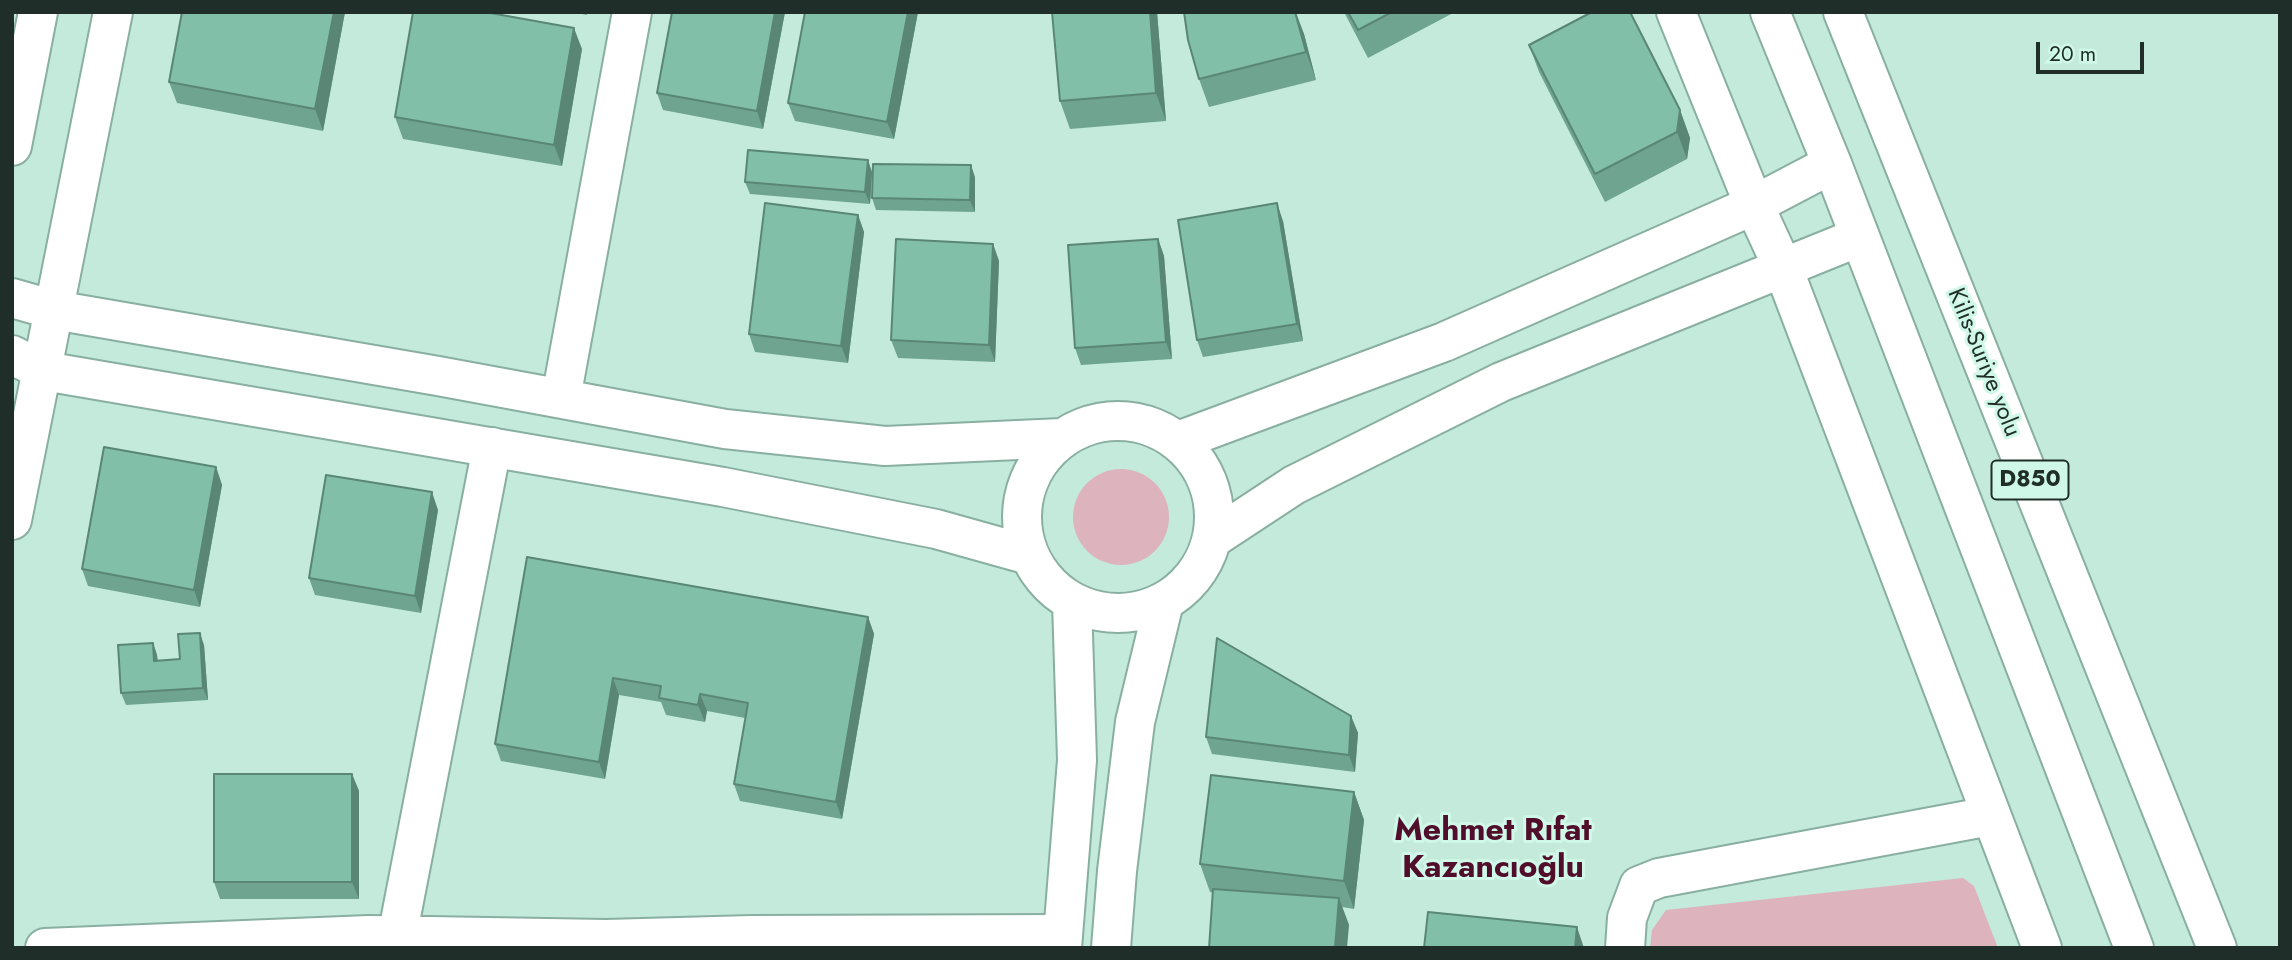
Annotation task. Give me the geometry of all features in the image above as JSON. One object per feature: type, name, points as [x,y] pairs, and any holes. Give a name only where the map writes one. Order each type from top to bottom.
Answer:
[{"type":"main road","points":[[12,146],[38,12]]},
{"type":"main road","points":[[12,520],[28,363],[54,310],[113,12]]},
{"type":"main road","points":[[561,398],[632,12]]},
{"type":"main road","points":[[1676,12],[1754,205],[1783,268],[2042,948]]},
{"type":"main road","name":"D850","points":[[1769,12],[1832,164],[2134,948]]},
{"type":"main road","name":"Kilis-Suriye yolu","points":[[1843,12],[2217,948]]},
{"type":"main road","points":[[1178,441],[1444,342],[1754,205],[1832,164]]},
{"type":"main road","points":[[1212,539],[1294,485],[1501,382],[1859,237]]},
{"type":"main road","points":[[12,298],[54,310],[725,429],[885,446],[1062,438]]},
{"type":"main road","points":[[28,363],[723,487],[936,529],[1029,555]]},
{"type":"main road","points":[[1121,420],[1152,426],[1178,441],[1197,461],[1209,485],[1214,512],[1212,539],[1202,564],[1185,586],[1164,602],[1134,612],[1102,612],[1072,602],[1047,582],[1029,555],[1022,523],[1025,491],[1039,461],[1062,438],[1090,424],[1121,420]]},
{"type":"main road","points":[[379,940],[492,447]]},
{"type":"main road","points":[[45,948],[379,940],[606,943],[765,935],[1062,941],[1077,760],[1072,602]]},
{"type":"main road","points":[[1111,948],[1117,871],[1135,722],[1164,602]]},
{"type":"main road","points":[[1625,948],[1627,918],[1639,886],[1659,877],[1990,816]]},
{"type":"shaded area","points":[[1121,469],[1139,473],[1155,483],[1165,499],[1169,517],[1165,535],[1155,551],[1139,561],[1121,565],[1103,561],[1087,551],[1077,535],[1073,517],[1077,499],[1087,483],[1103,473]]},
{"type":"shaded area","points":[[1963,878],[1974,886],[1998,948],[1650,948],[1652,930],[1666,910]]},
{"type":"building","points":[[182,12],[334,12],[315,109],[169,82]]},
{"type":"building","points":[[413,12],[485,12],[574,28],[554,145],[395,117]]},
{"type":"building","points":[[672,12],[775,12],[757,111],[657,93]]},
{"type":"building","points":[[805,12],[908,12],[887,122],[788,103]]},
{"type":"building","points":[[1052,12],[1150,12],[1156,93],[1060,101]]},
{"type":"building","points":[[1184,12],[1295,12],[1306,52],[1199,79],[1188,40]]},
{"type":"building","points":[[1348,12],[1392,12],[1358,30]]},
{"type":"building","points":[[1592,12],[1630,12],[1680,110],[1677,132],[1595,174],[1529,45]]},
{"type":"building","points":[[748,150],[868,160],[865,192],[745,182]]},
{"type":"building","points":[[873,164],[971,165],[970,200],[872,198]]},
{"type":"building","points":[[765,203],[858,215],[841,346],[749,334]]},
{"type":"building","points":[[1277,203],[1297,324],[1197,340],[1178,220]]},
{"type":"building","points":[[896,239],[993,244],[989,345],[891,340]]},
{"type":"building","points":[[1158,239],[1166,342],[1075,348],[1068,245]]},
{"type":"building","points":[[104,447],[216,467],[194,590],[82,569]]},
{"type":"building","points":[[326,475],[432,492],[415,596],[309,578]]},
{"type":"building","points":[[527,557],[868,617],[836,802],[734,784],[748,703],[700,694],[698,705],[659,698],[661,686],[613,678],[599,762],[495,744]]},
{"type":"building","points":[[200,633],[203,688],[121,693],[118,645],[153,643],[154,661],[180,659],[178,634]]},
{"type":"building","points":[[1217,638],[1351,716],[1349,755],[1206,737]]},
{"type":"building","points":[[214,774],[352,774],[352,882],[214,882]]},
{"type":"building","points":[[1211,775],[1354,792],[1344,881],[1200,864]]},
{"type":"building","points":[[1213,889],[1339,898],[1335,948],[1209,948]]},
{"type":"building","points":[[1428,912],[1577,927],[1575,948],[1424,948]]},
{"type":"district","name":"Mehmet Rıfat Kazancıoğlu","points":[[1493,850]]}]
